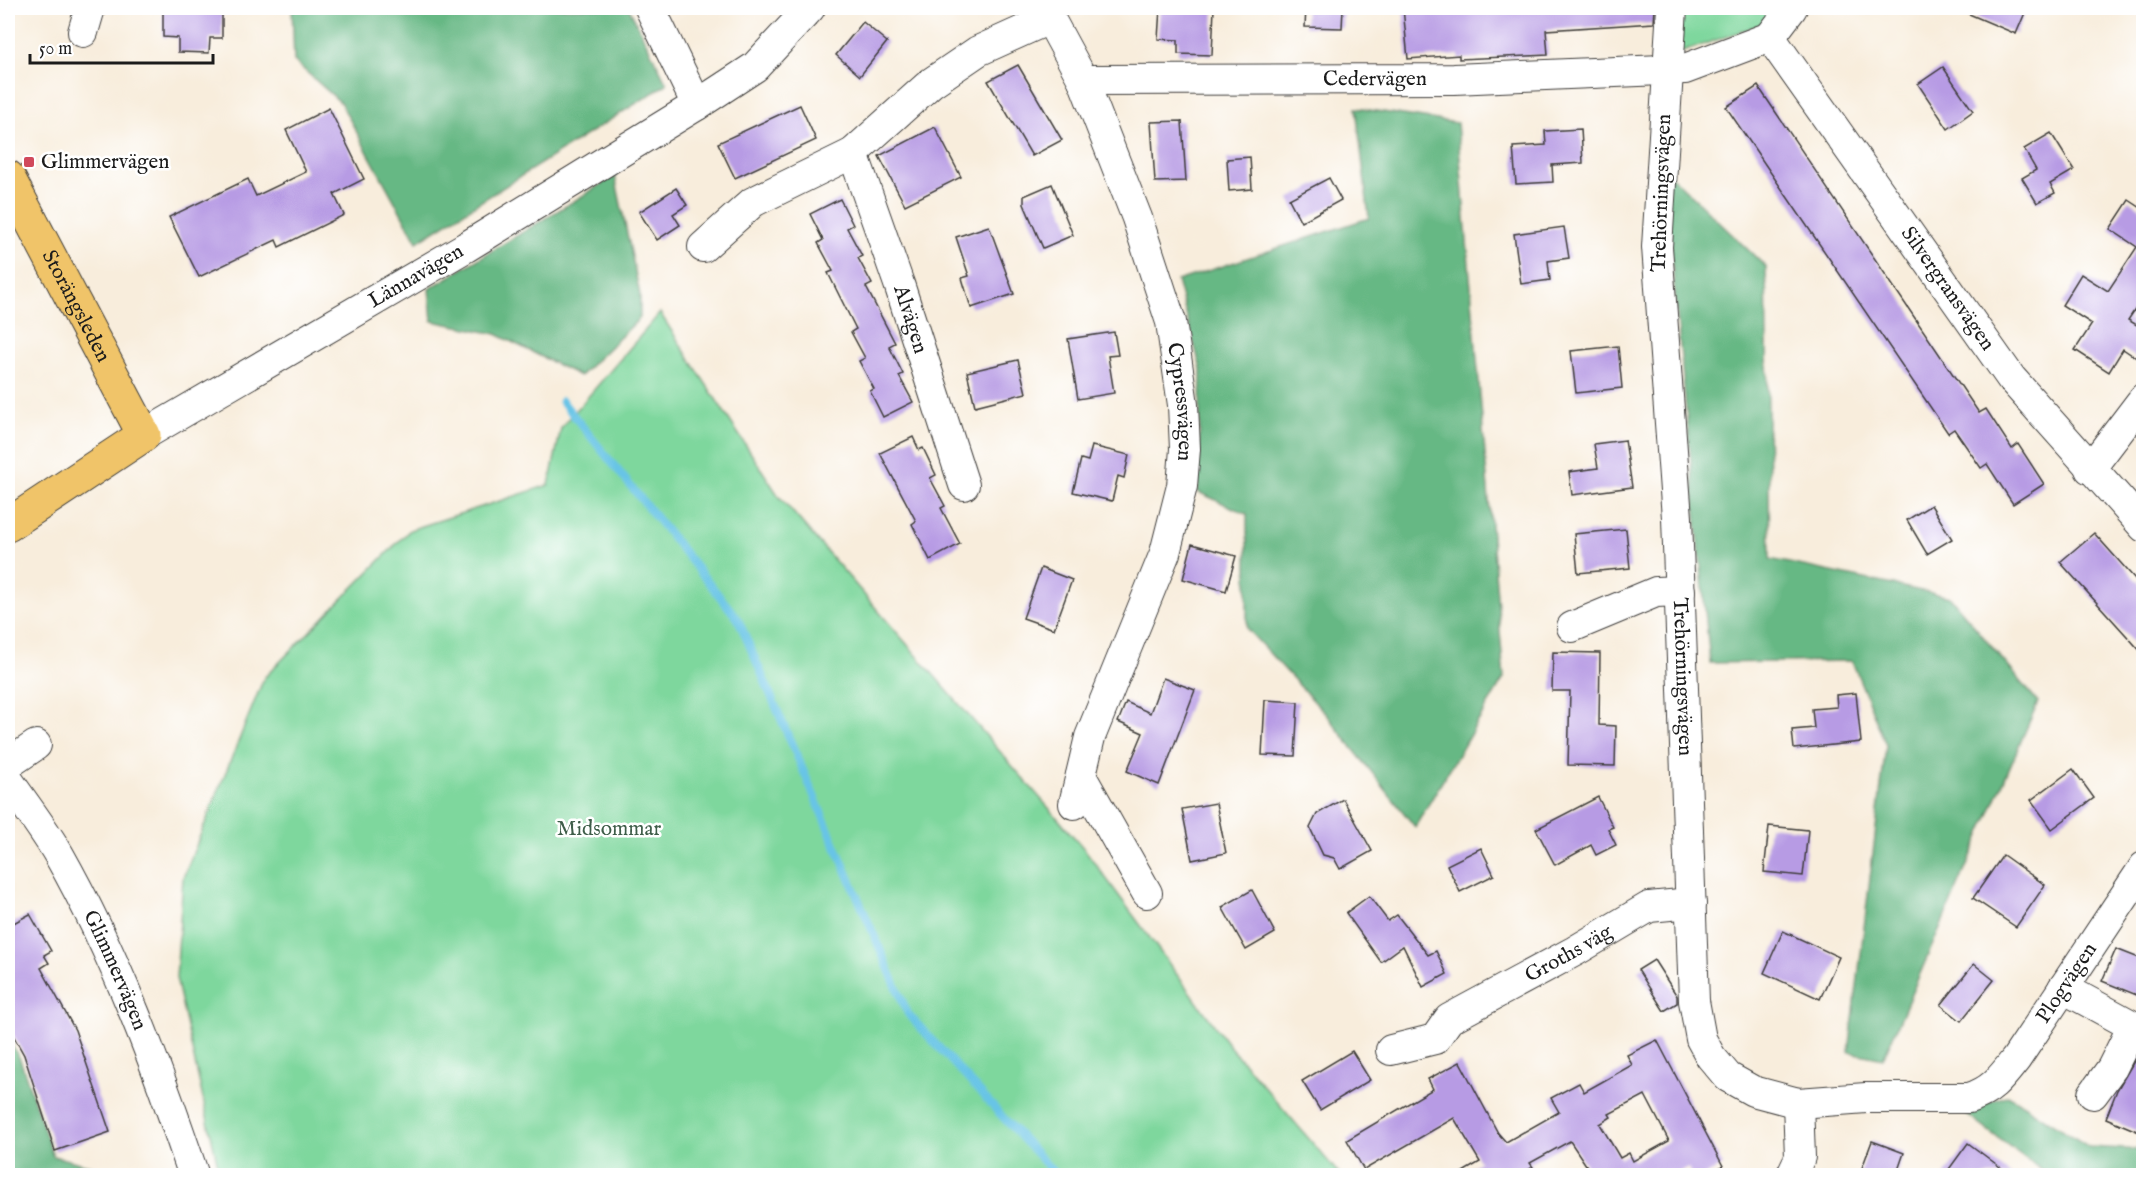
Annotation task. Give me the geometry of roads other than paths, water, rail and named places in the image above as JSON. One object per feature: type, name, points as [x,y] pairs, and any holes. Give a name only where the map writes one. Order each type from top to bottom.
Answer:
[{"type":"main road","name":"Storängsleden","points":[[8,177],[144,435]]},
{"type":"main road","name":"Lännavägen","points":[[8,525],[144,435]]},
{"type":"street","points":[[650,8],[697,105]]},
{"type":"street","name":"Lännavägen","points":[[144,435],[449,258],[697,105],[755,67],[810,8]]},
{"type":"street","name":"Trehörningsvägen","points":[[1672,8],[1657,247],[1680,591],[1694,1001],[1701,1039],[1728,1077],[1753,1091],[1798,1103],[1866,1098],[1969,1098],[1985,1093]]},
{"type":"street","points":[[1667,68],[1685,69],[1770,37],[1792,8]]},
{"type":"street","points":[[704,247],[753,202],[853,153],[931,83],[978,51],[1047,13]]},
{"type":"street","name":"Cypressvägen","points":[[1047,13],[1083,80],[1137,218],[1170,322],[1183,405],[1185,449],[1182,486],[1166,553],[1090,737],[1078,790],[1147,893]]},
{"type":"street","name":"Silvergransvägen","points":[[1770,37],[2011,378],[2090,469],[2144,526]]},
{"type":"street","name":"Cedervägen","points":[[1083,80],[1454,79],[1667,68]]},
{"type":"street","name":"Alvägen","points":[[853,153],[899,284],[964,485]]},
{"type":"street","points":[[2090,469],[2144,398]]},
{"type":"street","points":[[1572,627],[1656,592],[1680,591]]},
{"type":"street","points":[[8,764],[36,745]]},
{"type":"street","name":"Glimmervägen","points":[[8,780],[58,853],[96,926],[162,1082],[194,1176]]},
{"type":"street","name":"Plogvägen","points":[[1985,1093],[1995,1086],[2016,1059],[2144,867]]},
{"type":"street","name":"Groths väg","points":[[1391,1050],[1435,1039],[1449,1019],[1575,951],[1649,907],[1691,903]]},
{"type":"street","points":[[2063,988],[2133,1026],[2112,1068],[2093,1094]]},
{"type":"street","points":[[1791,1176],[1800,1157],[1798,1103]]},
{"type":"waterway","points":[[562,401],[738,619],[908,1014],[1057,1176]]},
{"type":"place","name":"Glimmervägen","points":[[29,162]]},
{"type":"park label","name":"Midsommar","points":[[609,829]]}]
